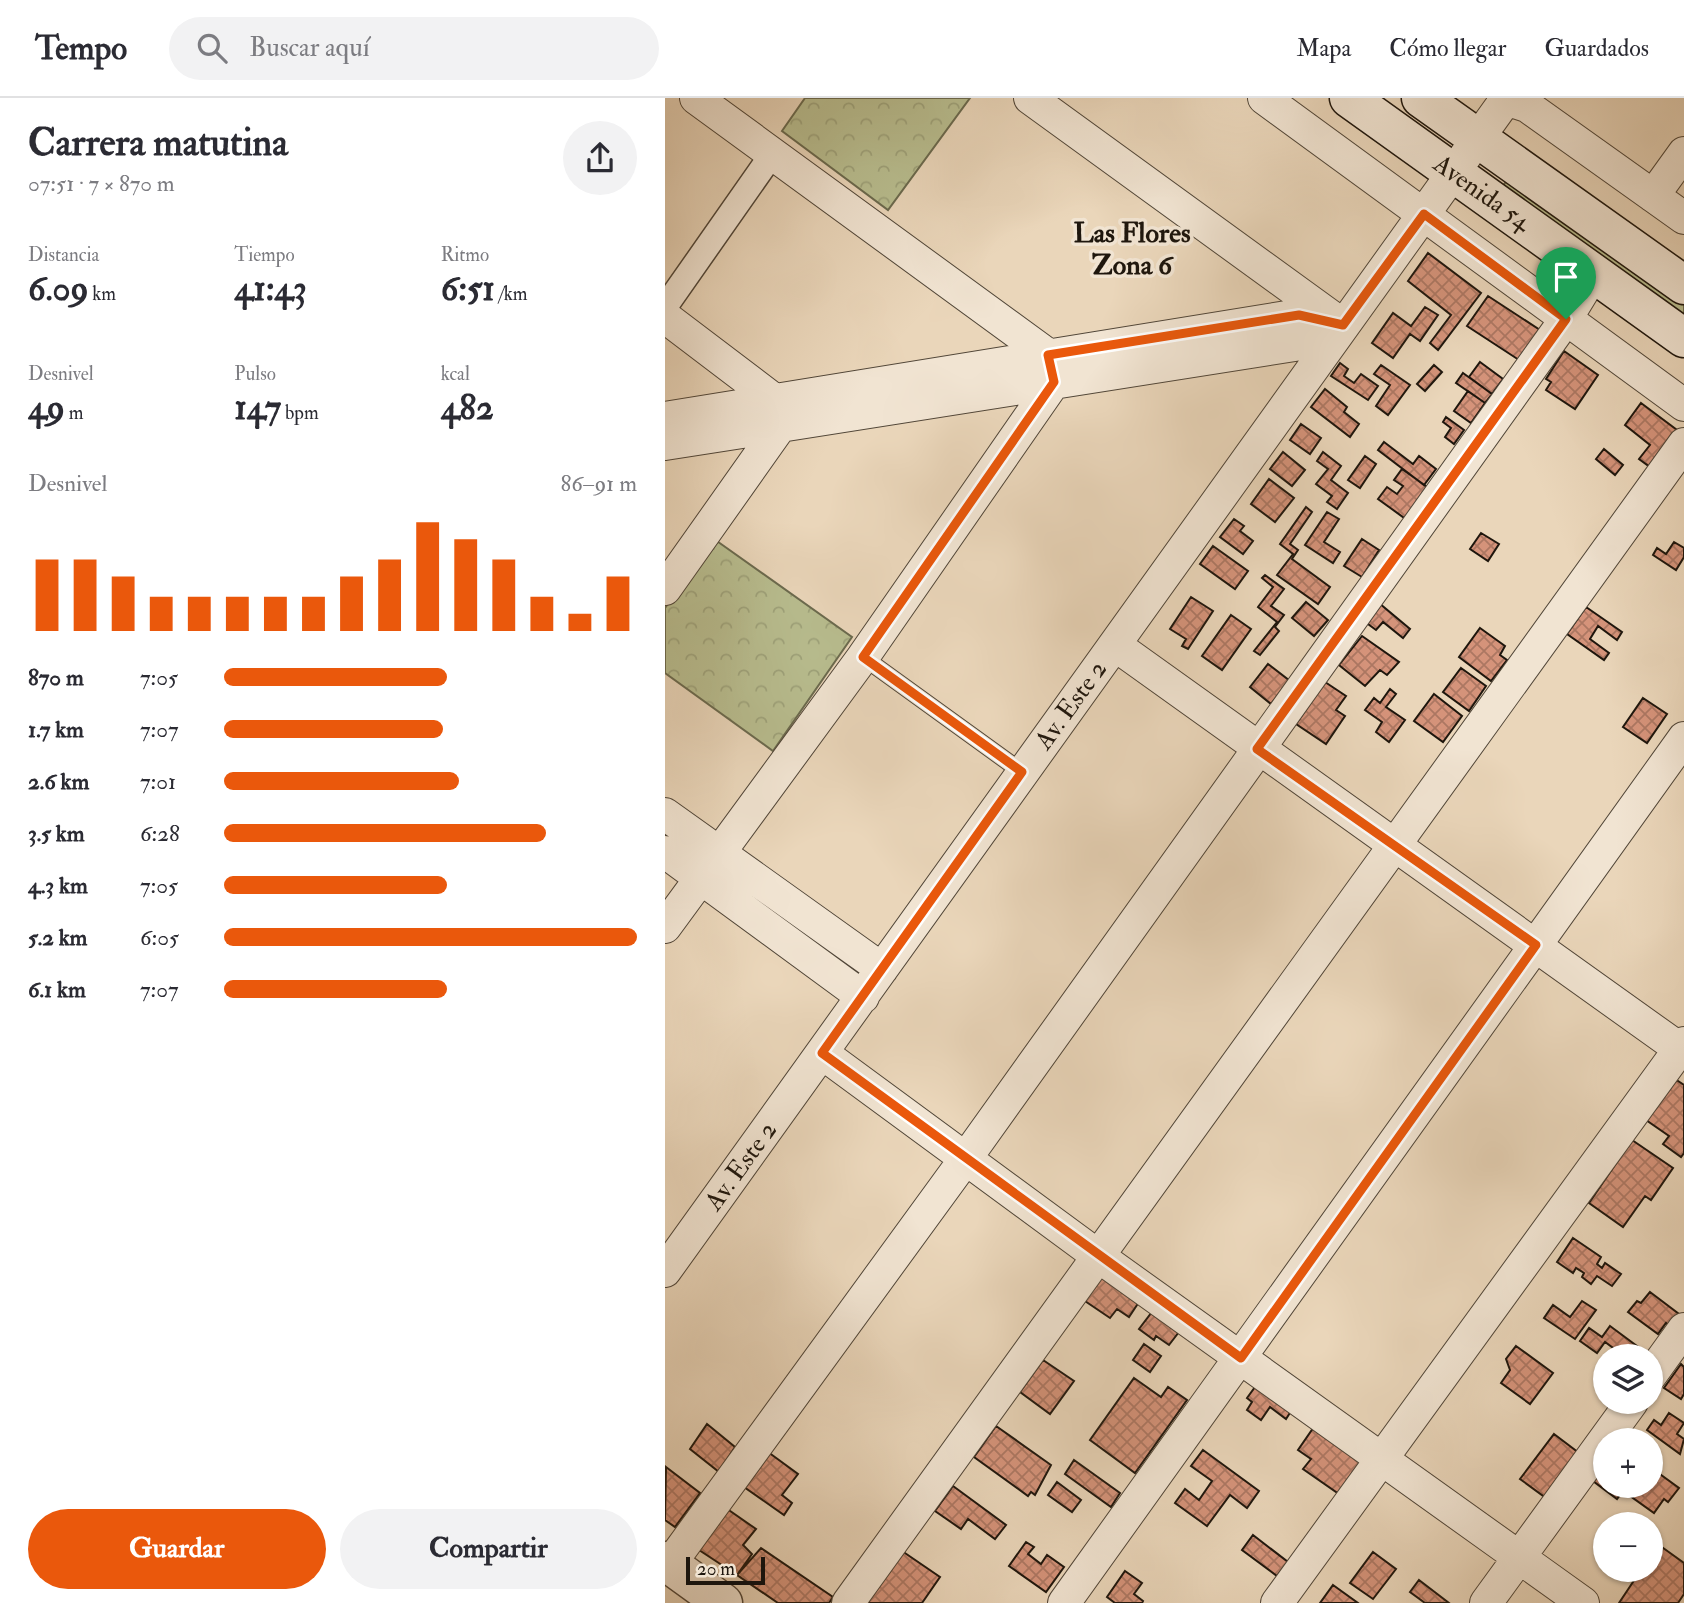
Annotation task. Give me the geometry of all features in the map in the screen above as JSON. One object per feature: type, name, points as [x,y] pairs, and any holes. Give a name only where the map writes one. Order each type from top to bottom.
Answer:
[{"type":"main road","name":"Avenida 54","points":[[1349,98],[1684,338]]},
{"type":"main road","name":"Avenida 54","points":[[1421,98],[1684,285]]},
{"type":"main road","points":[[667,1563],[723,1603]]},
{"type":"street","points":[[696,98],[773,153],[1051,368]]},
{"type":"street","points":[[1030,98],[1338,332]]},
{"type":"street","points":[[1264,98],[1684,405]]},
{"type":"street","points":[[1506,98],[1527,106],[1684,218]]},
{"type":"street","name":"Av. Este 2","points":[[669,1256],[863,997],[1506,98]]},
{"type":"street","points":[[665,307],[773,153]]},
{"type":"street","points":[[1653,196],[1684,153]]},
{"type":"street","points":[[667,1563],[966,1158],[1566,319],[1594,272]]},
{"type":"street","points":[[665,418],[778,412],[1051,368],[1299,315],[1338,332]]},
{"type":"street","points":[[665,317],[778,412]]},
{"type":"street","points":[[665,928],[863,657],[1051,368]]},
{"type":"street","points":[[665,444],[778,412]]},
{"type":"street","points":[[665,589],[778,412]]},
{"type":"street","points":[[848,1603],[1392,845],[1684,444]]},
{"type":"street","points":[[1115,645],[1392,845],[1683,1048],[1277,1603]]},
{"type":"street","points":[[1064,1603],[1684,737]]},
{"type":"street","points":[[665,814],[710,865],[863,997]]},
{"type":"street","points":[[665,852],[710,865],[882,969]]},
{"type":"street","points":[[822,1053],[1098,1256],[1583,1603]]},
{"type":"street","points":[[1663,1358],[1684,1329]]},
{"type":"street","points":[[1486,1603],[1623,1414]]},
{"type":"lane","points":[[863,657],[1022,772]]},
{"type":"green space","points":[[805,98],[970,98],[888,210],[782,131]]},
{"type":"green space","points":[[1510,176],[1684,300],[1684,321],[1500,190]]},
{"type":"green space","points":[[714,539],[852,637],[773,751],[665,673],[665,608]]},
{"type":"building","points":[[1428,253],[1481,293],[1438,350],[1430,343],[1451,315],[1408,281]]},
{"type":"building","points":[[1488,296],[1540,330],[1519,360],[1467,326]]},
{"type":"building","points":[[1425,307],[1438,315],[1420,341],[1410,334],[1393,358],[1372,343],[1393,313],[1411,326]]},
{"type":"building","points":[[1564,351],[1598,375],[1575,409],[1546,390],[1551,382],[1546,379]]},
{"type":"building","points":[[1480,362],[1503,379],[1492,394],[1469,377]]},
{"type":"building","points":[[1340,363],[1348,369],[1344,376],[1354,383],[1361,374],[1378,386],[1368,400],[1331,376]]},
{"type":"building","points":[[1381,365],[1410,385],[1388,415],[1376,406],[1390,385],[1374,374]]},
{"type":"building","points":[[1434,365],[1442,372],[1425,391],[1417,384]]},
{"type":"building","points":[[1463,373],[1492,394],[1485,403],[1456,383]]},
{"type":"building","points":[[1325,389],[1347,407],[1344,412],[1359,424],[1350,437],[1311,407]]},
{"type":"building","points":[[1468,391],[1485,403],[1471,423],[1454,411]]},
{"type":"building","points":[[1641,403],[1677,430],[1650,467],[1639,459],[1650,445],[1625,425]]},
{"type":"building","points":[[1446,417],[1464,430],[1454,444],[1445,437],[1451,428],[1443,422]]},
{"type":"building","points":[[1301,424],[1321,438],[1310,454],[1290,440]]},
{"type":"building","points":[[1384,442],[1413,464],[1419,456],[1436,469],[1424,485],[1378,450]]},
{"type":"building","points":[[1604,449],[1623,465],[1615,475],[1596,459]]},
{"type":"building","points":[[1283,452],[1305,470],[1292,486],[1270,469]]},
{"type":"building","points":[[1323,452],[1341,466],[1331,480],[1348,493],[1337,509],[1327,502],[1332,496],[1316,484],[1328,469],[1317,461]]},
{"type":"building","points":[[1365,456],[1376,464],[1360,488],[1348,480]]},
{"type":"building","points":[[1402,469],[1430,489],[1407,520],[1378,499],[1387,487],[1397,494],[1403,486],[1394,480]]},
{"type":"building","points":[[1269,479],[1294,498],[1275,522],[1251,504]]},
{"type":"building","points":[[1306,507],[1312,512],[1290,544],[1298,550],[1292,559],[1330,587],[1318,604],[1277,575],[1293,554],[1280,544]]},
{"type":"building","points":[[1327,512],[1339,519],[1324,542],[1340,552],[1333,563],[1305,545]]},
{"type":"building","points":[[1234,519],[1244,526],[1240,531],[1253,541],[1243,554],[1220,537]]},
{"type":"building","points":[[1481,533],[1499,544],[1488,561],[1470,549]]},
{"type":"building","points":[[1362,539],[1379,550],[1362,577],[1344,566]]},
{"type":"building","points":[[1674,542],[1684,548],[1684,557],[1676,570],[1653,555],[1657,548],[1666,554]]},
{"type":"building","points":[[1213,546],[1248,571],[1235,589],[1200,564]]},
{"type":"building","points":[[1265,575],[1284,589],[1271,606],[1284,615],[1275,627],[1279,631],[1260,655],[1254,651],[1277,622],[1258,607],[1273,587],[1262,578]]},
{"type":"building","points":[[1191,597],[1213,611],[1188,649],[1182,646],[1186,639],[1170,629]]},
{"type":"building","points":[[1306,602],[1328,620],[1314,636],[1292,618]]},
{"type":"building","points":[[1379,603],[1410,629],[1403,638],[1383,622],[1376,630],[1364,621]]},
{"type":"building","points":[[1586,607],[1622,632],[1617,640],[1598,626],[1590,639],[1609,653],[1604,660],[1567,634]]},
{"type":"building","points":[[1231,615],[1251,629],[1222,670],[1202,656]]},
{"type":"building","points":[[1480,628],[1505,646],[1500,655],[1507,660],[1491,681],[1459,657]]},
{"type":"building","points":[[1362,636],[1399,662],[1387,675],[1380,670],[1365,686],[1339,665]]},
{"type":"building","points":[[1268,664],[1290,681],[1271,704],[1250,687]]},
{"type":"building","points":[[1461,668],[1486,686],[1469,711],[1443,692]]},
{"type":"building","points":[[1325,682],[1346,696],[1336,710],[1345,716],[1326,744],[1296,724]]},
{"type":"building","points":[[1390,689],[1396,694],[1386,707],[1405,720],[1389,742],[1376,732],[1382,722],[1365,710],[1374,698],[1380,703]]},
{"type":"building","points":[[1434,694],[1462,716],[1443,742],[1414,721]]},
{"type":"building","points":[[1643,698],[1667,714],[1647,743],[1623,727]]},
{"type":"building","points":[[1675,1079],[1684,1085],[1684,1153],[1681,1157],[1663,1144],[1669,1136],[1646,1120]]},
{"type":"building","points":[[1632,1140],[1673,1168],[1651,1200],[1645,1196],[1623,1227],[1589,1203]]},
{"type":"building","points":[[1573,1238],[1601,1257],[1597,1264],[1602,1268],[1605,1263],[1621,1274],[1612,1286],[1597,1276],[1591,1284],[1582,1277],[1584,1273],[1576,1268],[1573,1273],[1557,1262]]},
{"type":"building","points":[[1102,1270],[1139,1302],[1129,1317],[1117,1309],[1110,1318],[1082,1299]]},
{"type":"building","points":[[1650,1292],[1679,1314],[1670,1326],[1666,1323],[1658,1334],[1628,1312]]},
{"type":"building","points":[[1582,1301],[1596,1310],[1575,1339],[1544,1318],[1553,1305],[1570,1317]]},
{"type":"building","points":[[1155,1308],[1182,1328],[1169,1345],[1156,1336],[1154,1340],[1139,1329]]},
{"type":"building","points":[[1610,1326],[1634,1344],[1605,1342],[1593,1344],[1593,1350],[1580,1341],[1589,1328],[1602,1337]]},
{"type":"building","points":[[1144,1344],[1161,1356],[1150,1372],[1133,1360]]},
{"type":"building","points":[[1516,1346],[1553,1373],[1530,1404],[1501,1383],[1510,1370],[1506,1359]]},
{"type":"building","points":[[1043,1360],[1074,1381],[1050,1414],[1020,1392]]},
{"type":"building","points":[[1681,1364],[1684,1367],[1684,1394],[1681,1399],[1664,1388]]},
{"type":"building","points":[[1134,1378],[1161,1397],[1168,1387],[1187,1400],[1135,1473],[1090,1440]]},
{"type":"building","points":[[1258,1383],[1293,1408],[1286,1419],[1270,1407],[1261,1420],[1247,1410],[1252,1402],[1247,1398]]},
{"type":"building","points":[[1669,1413],[1684,1423],[1677,1434],[1684,1439],[1680,1454],[1663,1442],[1663,1428],[1648,1428],[1654,1420],[1661,1425]]},
{"type":"building","points":[[707,1424],[735,1447],[719,1472],[690,1449]]},
{"type":"building","points":[[1316,1424],[1364,1458],[1339,1494],[1303,1469],[1311,1459],[1298,1450]]},
{"type":"building","points":[[996,1426],[1051,1465],[1035,1495],[1031,1492],[1028,1496],[974,1457]]},
{"type":"building","points":[[1554,1434],[1579,1453],[1546,1498],[1520,1479]]},
{"type":"building","points":[[1203,1450],[1259,1491],[1247,1508],[1230,1495],[1207,1526],[1175,1503],[1185,1489],[1199,1500],[1212,1481],[1191,1466]]},
{"type":"building","points":[[768,1452],[798,1474],[782,1495],[792,1503],[784,1515],[744,1487]]},
{"type":"building","points":[[1074,1460],[1120,1493],[1111,1507],[1065,1474]]},
{"type":"building","points":[[666,1467],[700,1493],[675,1527],[665,1520]]},
{"type":"building","points":[[1663,1476],[1679,1488],[1668,1502],[1664,1499],[1653,1512],[1633,1498],[1663,1498]]},
{"type":"building","points":[[1057,1482],[1081,1500],[1072,1512],[1048,1495]]},
{"type":"building","points":[[953,1486],[1006,1525],[995,1539],[968,1519],[961,1529],[935,1511]]},
{"type":"building","points":[[723,1506],[756,1529],[743,1545],[752,1554],[737,1575],[693,1546]]},
{"type":"building","points":[[1253,1535],[1288,1562],[1277,1576],[1242,1550]]},
{"type":"building","points":[[1026,1542],[1034,1547],[1028,1554],[1041,1564],[1047,1555],[1064,1567],[1046,1592],[1009,1566]]},
{"type":"building","points":[[761,1548],[833,1597],[829,1603],[778,1603],[737,1575]]},
{"type":"building","points":[[1663,1548],[1684,1563],[1684,1594],[1678,1603],[1619,1603],[1633,1582],[1663,1582]]},
{"type":"building","points":[[902,1551],[940,1577],[922,1603],[864,1603]]},
{"type":"building","points":[[1373,1552],[1396,1569],[1373,1599],[1350,1583]]},
{"type":"building","points":[[1125,1571],[1142,1583],[1134,1594],[1142,1603],[1115,1603],[1107,1597]]},
{"type":"building","points":[[1419,1580],[1449,1603],[1425,1603],[1410,1592]]},
{"type":"building","points":[[1333,1585],[1358,1603],[1320,1603]]},
{"type":"district","name":"Las Flores Zona 6","points":[[1132,249]]},
{"type":"route","points":[[1424,214],[1566,319],[1257,749],[1536,945],[1241,1358],[822,1053],[1022,772],[863,657],[1054,382],[1048,355],[1299,315],[1343,325],[1424,214]]}]
